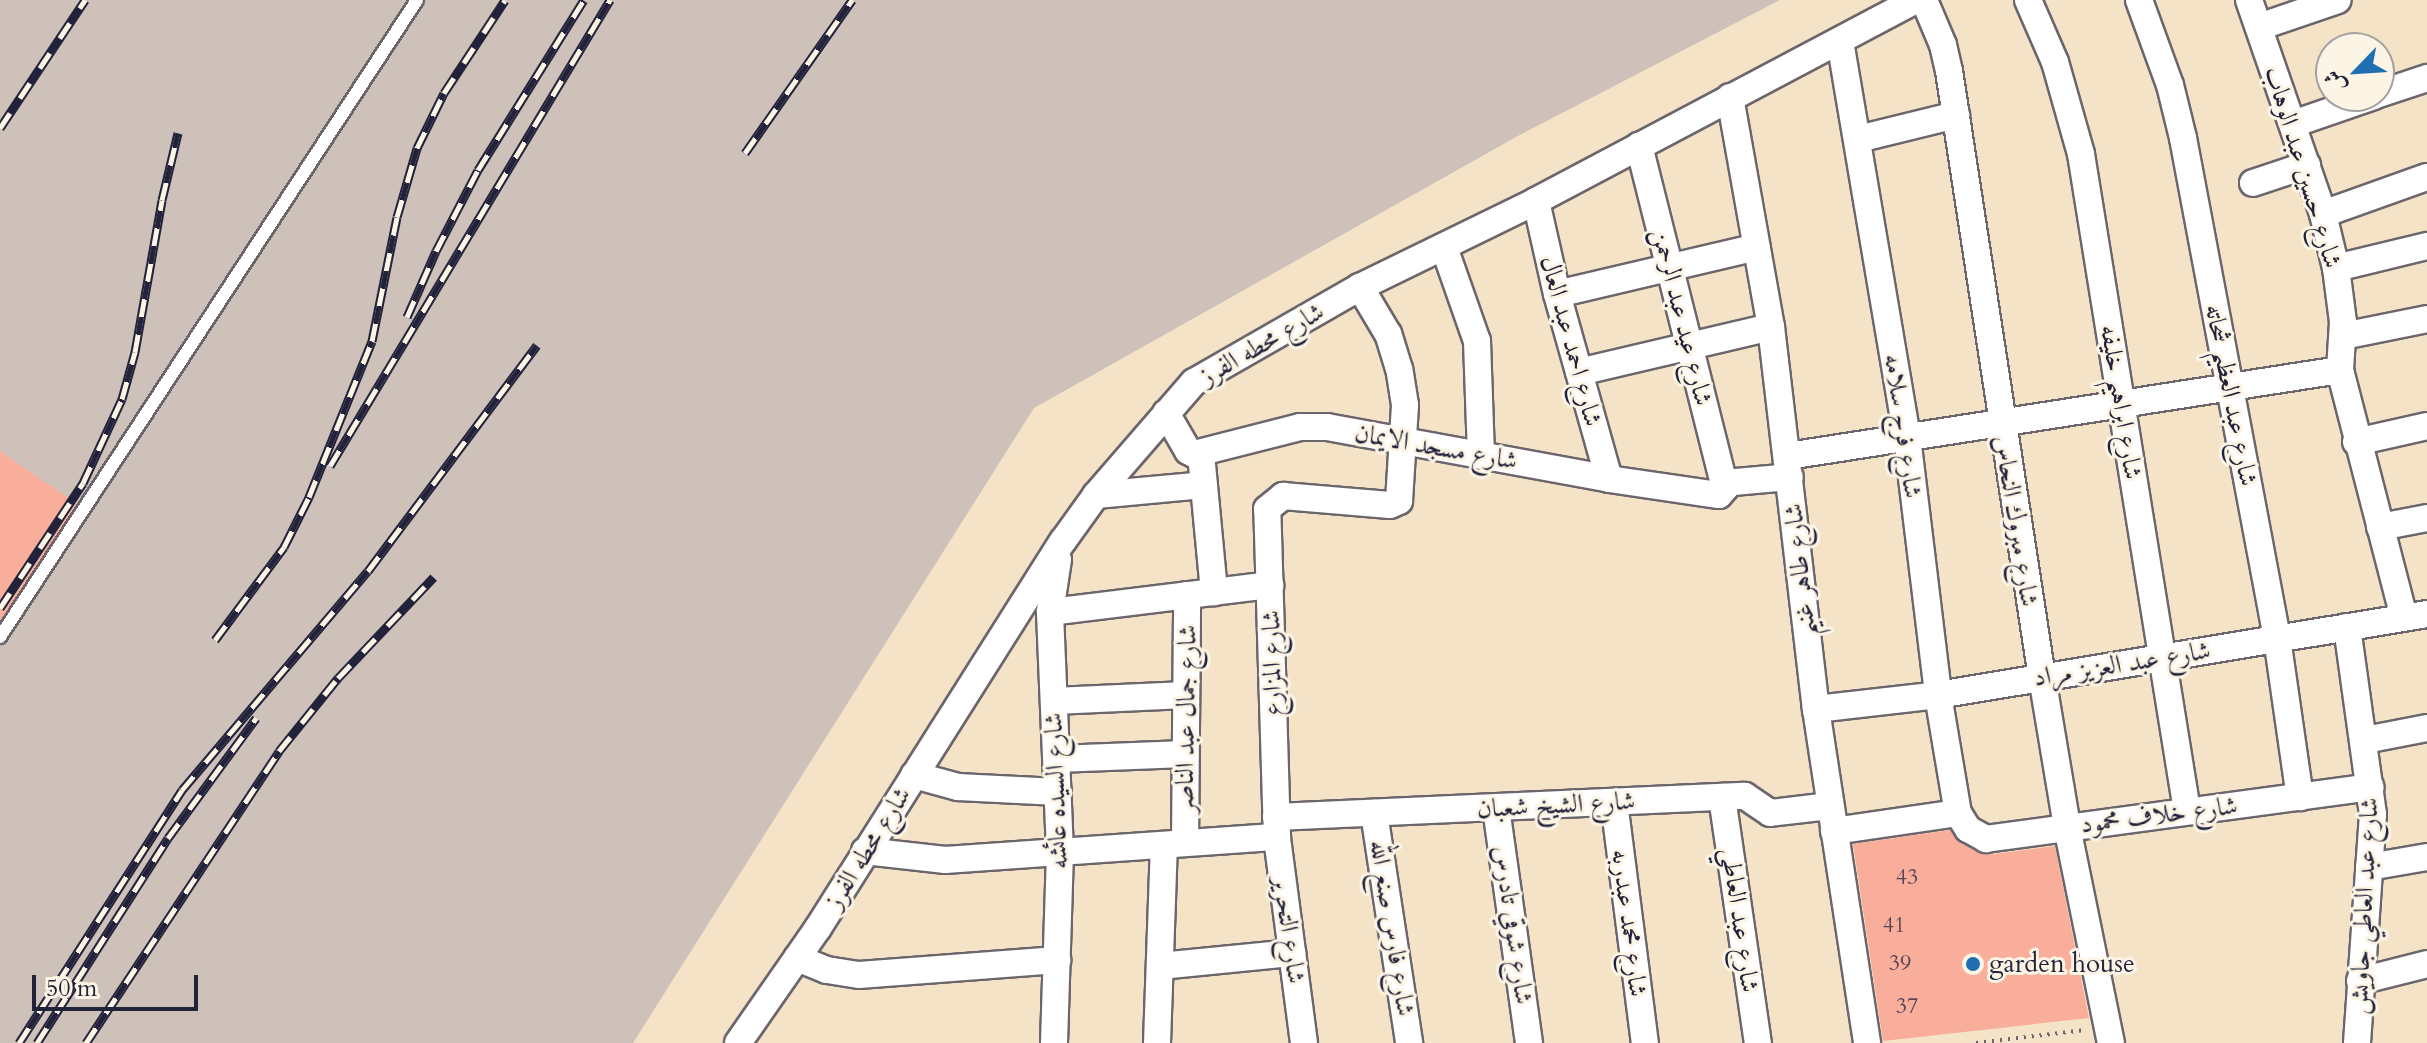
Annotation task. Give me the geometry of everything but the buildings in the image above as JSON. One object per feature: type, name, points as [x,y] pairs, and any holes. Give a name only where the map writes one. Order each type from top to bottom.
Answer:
[{"type":"street","name":"شارع محطه الفرز","points":[[738,1043],[797,958],[1063,541],[1096,495],[1194,382],[1220,364],[1360,287],[1536,201],[1915,0]]},
{"type":"street","name":"شارع مبروك النحاس","points":[[1924,0],[1943,45],[1956,115],[2000,421],[2067,827],[2110,1035]]},
{"type":"street","name":"شارع ابراهيم خليفه","points":[[2028,0],[2055,62],[2081,154],[2187,811]]},
{"type":"street","name":"شارع عبد العظيم شحاته","points":[[2139,0],[2170,85],[2183,138],[2277,638],[2300,797]]},
{"type":"street","name":"شارع حسين عبد الوهاب","points":[[2249,0],[2323,214],[2336,268],[2343,336],[2340,370],[2356,442],[2380,527],[2416,616]]},
{"type":"street","points":[[2259,27],[2338,0]]},
{"type":"street","name":"شارع فرج سلامه","points":[[1840,41],[1907,437],[1938,695],[1958,813]]},
{"type":"street","points":[[2395,89],[2427,78]]},
{"type":"street","name":"شارع طاهر غنيم","points":[[1730,97],[1771,327],[1816,709],[1867,1043]]},
{"type":"street","points":[[2293,124],[2328,112]]},
{"type":"street","points":[[1858,139],[1956,115]]},
{"type":"street","name":"شارع عيد عبد الرحمن","points":[[1639,146],[1724,485]]},
{"type":"street","points":[[2253,183],[2307,165]]},
{"type":"street","points":[[2323,214],[2427,177]]},
{"type":"street","name":"شارع احمد عبد العال","points":[[1536,201],[1557,294],[1609,479]]},
{"type":"street","points":[[2336,268],[2427,246]]},
{"type":"street","points":[[1444,247],[1477,341],[1481,456]]},
{"type":"street","points":[[1557,294],[1757,247]]},
{"type":"street","points":[[1360,287],[1388,334],[1399,369],[1405,405],[1404,442]]},
{"type":"street","points":[[2343,336],[2427,319]]},
{"type":"street","points":[[1579,372],[1689,343],[1771,327]]},
{"type":"street","points":[[1724,485],[1907,437],[2340,370]]},
{"type":"street","points":[[1166,413],[1188,451],[1201,454]]},
{"type":"street","points":[[2356,442],[2427,426]]},
{"type":"street","name":"شارع مسجد الايمان","points":[[1201,454],[1300,427],[1327,427],[1716,497],[1724,485]]},
{"type":"street","name":"شارع المزارع","points":[[1276,827],[1267,509],[1283,496],[1395,504],[1399,501],[1404,442]]},
{"type":"street","name":"شارع جمال عبد الناصر","points":[[1201,454],[1214,592]]},
{"type":"street","points":[[1096,495],[1204,485]]},
{"type":"street","points":[[2380,527],[2427,518]]},
{"type":"street","name":"شارع السيده عائشه","points":[[1054,1043],[1060,852],[1050,612],[1052,582],[1063,541]]},
{"type":"street","points":[[1050,612],[1270,585]]},
{"type":"street","name":"شارع جمال عبد الناصر","points":[[1157,1043],[1160,966],[1185,754],[1187,595]]},
{"type":"street","name":"شارع عبد العزيز مراد","points":[[1816,709],[1938,695],[2416,616]]},
{"type":"street","name":"شارع عبد العاطي جاويش","points":[[2347,627],[2371,787],[2357,1043]]},
{"type":"street","points":[[1054,701],[1186,695]]},
{"type":"street","points":[[2365,740],[2427,728]]},
{"type":"street","points":[[1057,759],[1185,754]]},
{"type":"street","points":[[914,775],[958,787],[1058,792]]},
{"type":"street","name":"شارع خلاف محمود","points":[[1958,813],[1973,834],[1986,839],[2371,787]]},
{"type":"street","name":"شارع الشيخ شعبان","points":[[865,851],[945,860],[1174,844],[1374,813],[1745,796],[1770,813],[1832,819],[1958,813]]},
{"type":"street","name":"شارع عبد العاطي","points":[[1722,797],[1758,1043]]},
{"type":"street","name":"شارع محمد عبدربه","points":[[1614,802],[1645,1043]]},
{"type":"street","name":"شارع شوقي تادرس","points":[[1496,808],[1529,1043]]},
{"type":"street","name":"شارع فارس صنع الله","points":[[1374,813],[1409,1043]]},
{"type":"street","name":"شارع التحرير","points":[[1276,827],[1304,1043]]},
{"type":"street","points":[[2369,867],[2427,857]]},
{"type":"street","points":[[1160,966],[1292,953]]},
{"type":"street","points":[[797,958],[827,970],[859,975],[1057,960]]},
{"type":"street","points":[[2360,981],[2427,964]]},
{"type":"lane","points":[[0,637],[417,0]]},
{"type":"path","points":[[1976,1043],[2110,1035]]},
{"type":"shaded area","points":[[0,0],[1780,0],[1516,137],[1034,408],[633,1043],[0,1043]]},
{"type":"railway","points":[[0,128],[85,0]]},
{"type":"railway","points":[[215,640],[284,547],[309,497],[372,341],[397,217],[417,148],[444,93],[505,0]]},
{"type":"railway","points":[[407,317],[436,251],[478,170],[584,0]]},
{"type":"railway","points":[[330,466],[610,0]]},
{"type":"railway","points":[[745,153],[852,0]]},
{"type":"railway","points":[[0,608],[83,483],[122,399],[135,352],[162,200],[178,133]]},
{"type":"railway","points":[[19,1043],[182,790],[368,571],[537,345]]},
{"type":"railway","points":[[86,1043],[279,751],[338,678],[434,577]]},
{"type":"railway","points":[[37,1043],[168,838],[256,718]]},
{"type":"place","name":"garden house","points":[[1973,964]]}]
